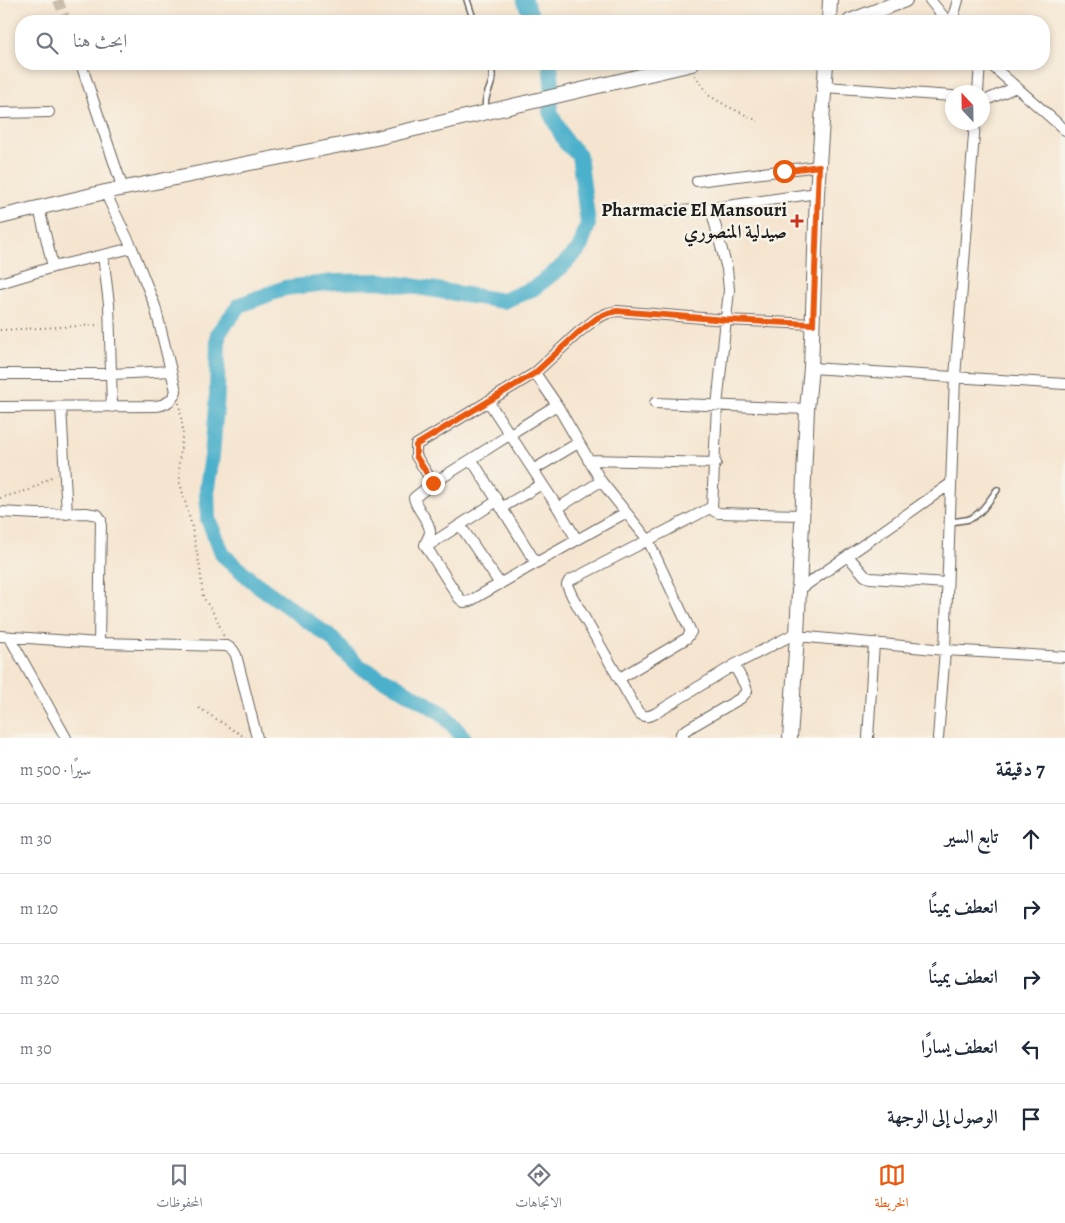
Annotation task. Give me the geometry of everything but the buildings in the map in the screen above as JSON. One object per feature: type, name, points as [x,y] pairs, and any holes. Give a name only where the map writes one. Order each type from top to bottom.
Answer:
[{"type":"street","points":[[829,15],[830,0]]},
{"type":"street","points":[[866,15],[905,0]]},
{"type":"street","points":[[930,0],[942,15]]},
{"type":"street","points":[[954,15],[958,0]]},
{"type":"street","points":[[83,70],[123,189]]},
{"type":"street","points":[[0,217],[105,192],[376,138],[665,70]]},
{"type":"street","points":[[790,738],[798,634],[807,409],[813,324],[817,193],[826,70]]},
{"type":"street","points":[[978,85],[980,70]]},
{"type":"street","points":[[997,70],[1065,130]]},
{"type":"street","points":[[825,87],[945,96]]},
{"type":"street","points":[[990,98],[1016,87]]},
{"type":"street","points":[[0,112],[49,112]]},
{"type":"street","points":[[938,738],[945,650],[948,522],[955,377],[974,130]]},
{"type":"street","points":[[697,181],[819,166]]},
{"type":"street","points":[[0,407],[160,406],[171,400],[176,391],[156,306],[132,248],[105,192]]},
{"type":"street","points":[[641,213],[711,209],[817,193]]},
{"type":"street","points":[[40,208],[53,267]]},
{"type":"street","points":[[711,209],[727,268],[729,290],[718,406],[712,507]]},
{"type":"street","points":[[0,283],[53,267],[132,248]]},
{"type":"street","points":[[103,255],[110,325],[112,407]]},
{"type":"street","points":[[433,483],[416,456],[416,445],[535,373],[579,332],[597,318],[608,313],[617,311],[726,320],[813,324]]},
{"type":"street","points":[[811,368],[1065,384]]},
{"type":"street","points":[[0,374],[112,374],[171,370]]},
{"type":"street","points":[[535,373],[557,405],[601,481],[648,540],[690,632],[687,638],[620,678]]},
{"type":"street","points":[[488,401],[577,540]]},
{"type":"street","points":[[655,403],[807,409]]},
{"type":"street","points":[[557,405],[416,495],[414,500],[429,527],[429,535],[425,542],[426,547],[455,593],[464,602],[470,601],[625,513]]},
{"type":"street","points":[[61,407],[67,514]]},
{"type":"street","points":[[533,470],[578,443]]},
{"type":"street","points":[[472,460],[536,562]]},
{"type":"street","points":[[588,460],[716,463]]},
{"type":"street","points":[[558,508],[601,481]]},
{"type":"street","points":[[426,547],[460,525],[542,484]]},
{"type":"street","points":[[799,590],[950,484]]},
{"type":"street","points":[[712,507],[719,513],[803,516]]},
{"type":"street","points":[[712,507],[569,581],[567,585],[638,712],[644,716],[650,716],[734,665],[798,634],[945,650],[1065,658]]},
{"type":"street","points":[[0,512],[98,515],[101,520],[98,642]]},
{"type":"street","points":[[460,525],[500,584]]},
{"type":"street","points":[[848,556],[865,576],[870,578],[947,584]]},
{"type":"street","points":[[5,637],[227,646],[234,650],[236,655],[257,738]]},
{"type":"street","points":[[5,637],[66,738]]},
{"type":"street","points":[[868,738],[874,643]]},
{"type":"street","points":[[684,738],[681,734],[684,731],[741,698],[747,691],[734,665]]},
{"type":"lane","points":[[467,0],[472,15]]},
{"type":"lane","points":[[486,112],[485,98],[493,77],[491,70]]},
{"type":"lane","points":[[948,522],[969,519],[974,516],[997,490]]},
{"type":"path","points":[[693,70],[708,95],[758,121]]},
{"type":"path","points":[[0,330],[110,325]]},
{"type":"path","points":[[176,391],[183,432],[179,462],[180,483],[198,558],[202,592],[205,601],[216,617],[227,646]]},
{"type":"path","points":[[0,498],[29,490],[64,470]]},
{"type":"path","points":[[199,708],[246,738]]},
{"type":"waterway","points":[[524,0],[531,15]]},
{"type":"waterway","points":[[464,738],[442,713],[392,683],[358,666],[330,637],[255,583],[223,555],[208,519],[207,488],[212,456],[217,394],[218,333],[240,305],[285,288],[334,282],[381,281],[503,301],[534,288],[559,269],[580,248],[588,224],[579,155],[566,143],[550,112],[552,83],[551,70]]},
{"type":"tunnel","points":[[58,0],[64,15]]},
{"type":"place","name":"Pharmacie El Mansouri صيدلية المنصوري","points":[[797,221]]},
{"type":"route","points":[[433,483],[416,456],[416,445],[535,373],[579,332],[597,318],[608,313],[617,311],[726,320],[813,324],[819,166],[784,171]]}]
